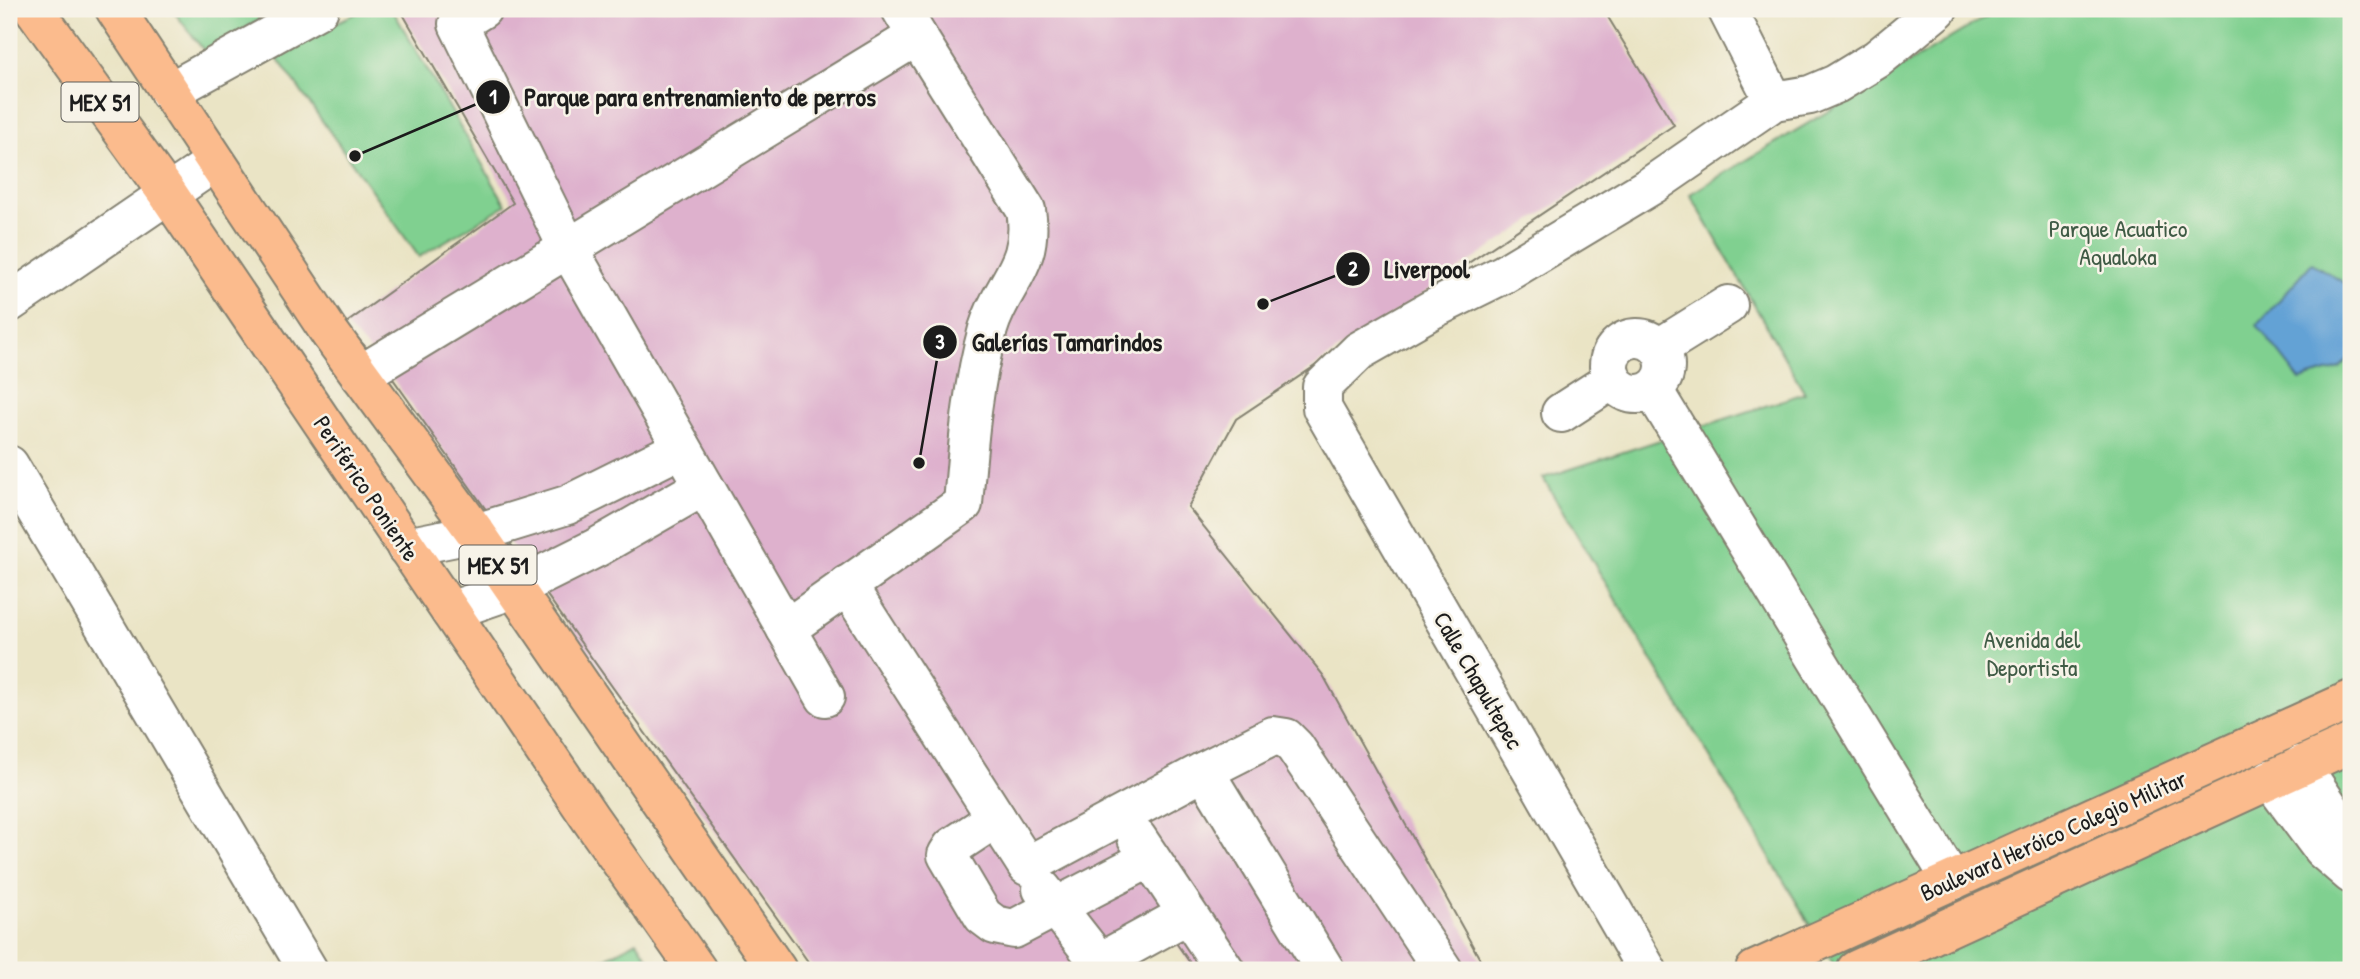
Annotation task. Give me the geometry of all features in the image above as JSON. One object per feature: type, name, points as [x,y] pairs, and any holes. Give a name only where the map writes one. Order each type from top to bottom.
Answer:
[{"type":"main road","name":"Periférico Poniente","points":[[34,9],[168,194],[406,547],[697,970]]},
{"type":"main road","name":"MEX 51","points":[[115,9],[360,375],[476,533],[777,970]]},
{"type":"main road","name":"Boulevard Heróico Colegio Militar","points":[[1755,970],[2351,701]]},
{"type":"main road","name":"Boulevard Heróico Colegio Militar","points":[[1856,970],[2351,743]]},
{"type":"street","points":[[169,92],[319,9]]},
{"type":"street","points":[[482,9],[458,24],[568,248],[825,697]]},
{"type":"street","points":[[1727,9],[1774,101],[1810,95],[1836,84],[1877,58],[1938,9]]},
{"type":"street","points":[[360,375],[568,248],[909,22],[1026,210],[1029,231],[1027,251],[989,326],[974,386],[963,504],[786,629]]},
{"type":"street","name":"Calle Chapultepec","points":[[1647,970],[1322,408],[1322,387],[1359,351],[1527,261],[1652,185],[1774,101]]},
{"type":"street","points":[[9,303],[215,162]]},
{"type":"street","points":[[1659,348],[1728,305]]},
{"type":"street","points":[[1639,337],[1659,348],[1665,358],[1666,370],[1653,390],[1630,394],[1612,380],[1610,356],[1616,346],[1639,337]]},
{"type":"street","points":[[1561,412],[1612,380]]},
{"type":"street","points":[[1653,390],[1952,881]]},
{"type":"street","points":[[406,547],[476,533],[567,505],[682,448]]},
{"type":"street","points":[[9,465],[308,970]]},
{"type":"street","points":[[450,611],[514,589],[596,548],[704,486]]},
{"type":"street","points":[[847,586],[1027,866],[1090,953],[1104,960],[1186,915]]},
{"type":"street","points":[[1027,866],[1273,736],[1286,738],[1295,747],[1443,970]]},
{"type":"street","points":[[1204,771],[1325,970]]},
{"type":"street","points":[[2286,772],[2347,834],[2351,859]]},
{"type":"street","points":[[2286,772],[2322,849],[2351,874]]},
{"type":"street","points":[[1123,815],[1186,915],[1225,970]]},
{"type":"street","points":[[996,818],[952,847],[947,855],[983,916],[995,925],[1014,929],[1150,858]]},
{"type":"green space","points":[[172,9],[278,9],[205,52]]},
{"type":"green space","points":[[365,9],[392,9],[506,205],[419,257],[273,52]]},
{"type":"green space","name":"Avenida del Deportista","points":[[1999,9],[2351,9],[2351,970],[1837,970],[1543,478],[1805,393],[1690,194]]},
{"type":"green space","points":[[637,941],[656,970],[583,970]]},
{"type":"water","points":[[2312,263],[2351,287],[2351,356],[2340,368],[2300,380],[2257,325]]},
{"type":"building","points":[[400,9],[1603,9],[1674,125],[1236,419],[1188,507],[1323,675],[1486,970],[1195,970],[1174,940],[1122,970],[814,970],[388,372],[345,324],[513,203]]},
{"type":"place","name":"Parque para entrenamiento de perros","points":[[355,156]]},
{"type":"place","name":"Liverpool","points":[[1263,304]]},
{"type":"place","name":"Galerías Tamarindos","points":[[919,463]]},
{"type":"park label","name":"Parque Acuatico Aqualoka","points":[[2118,242]]}]
